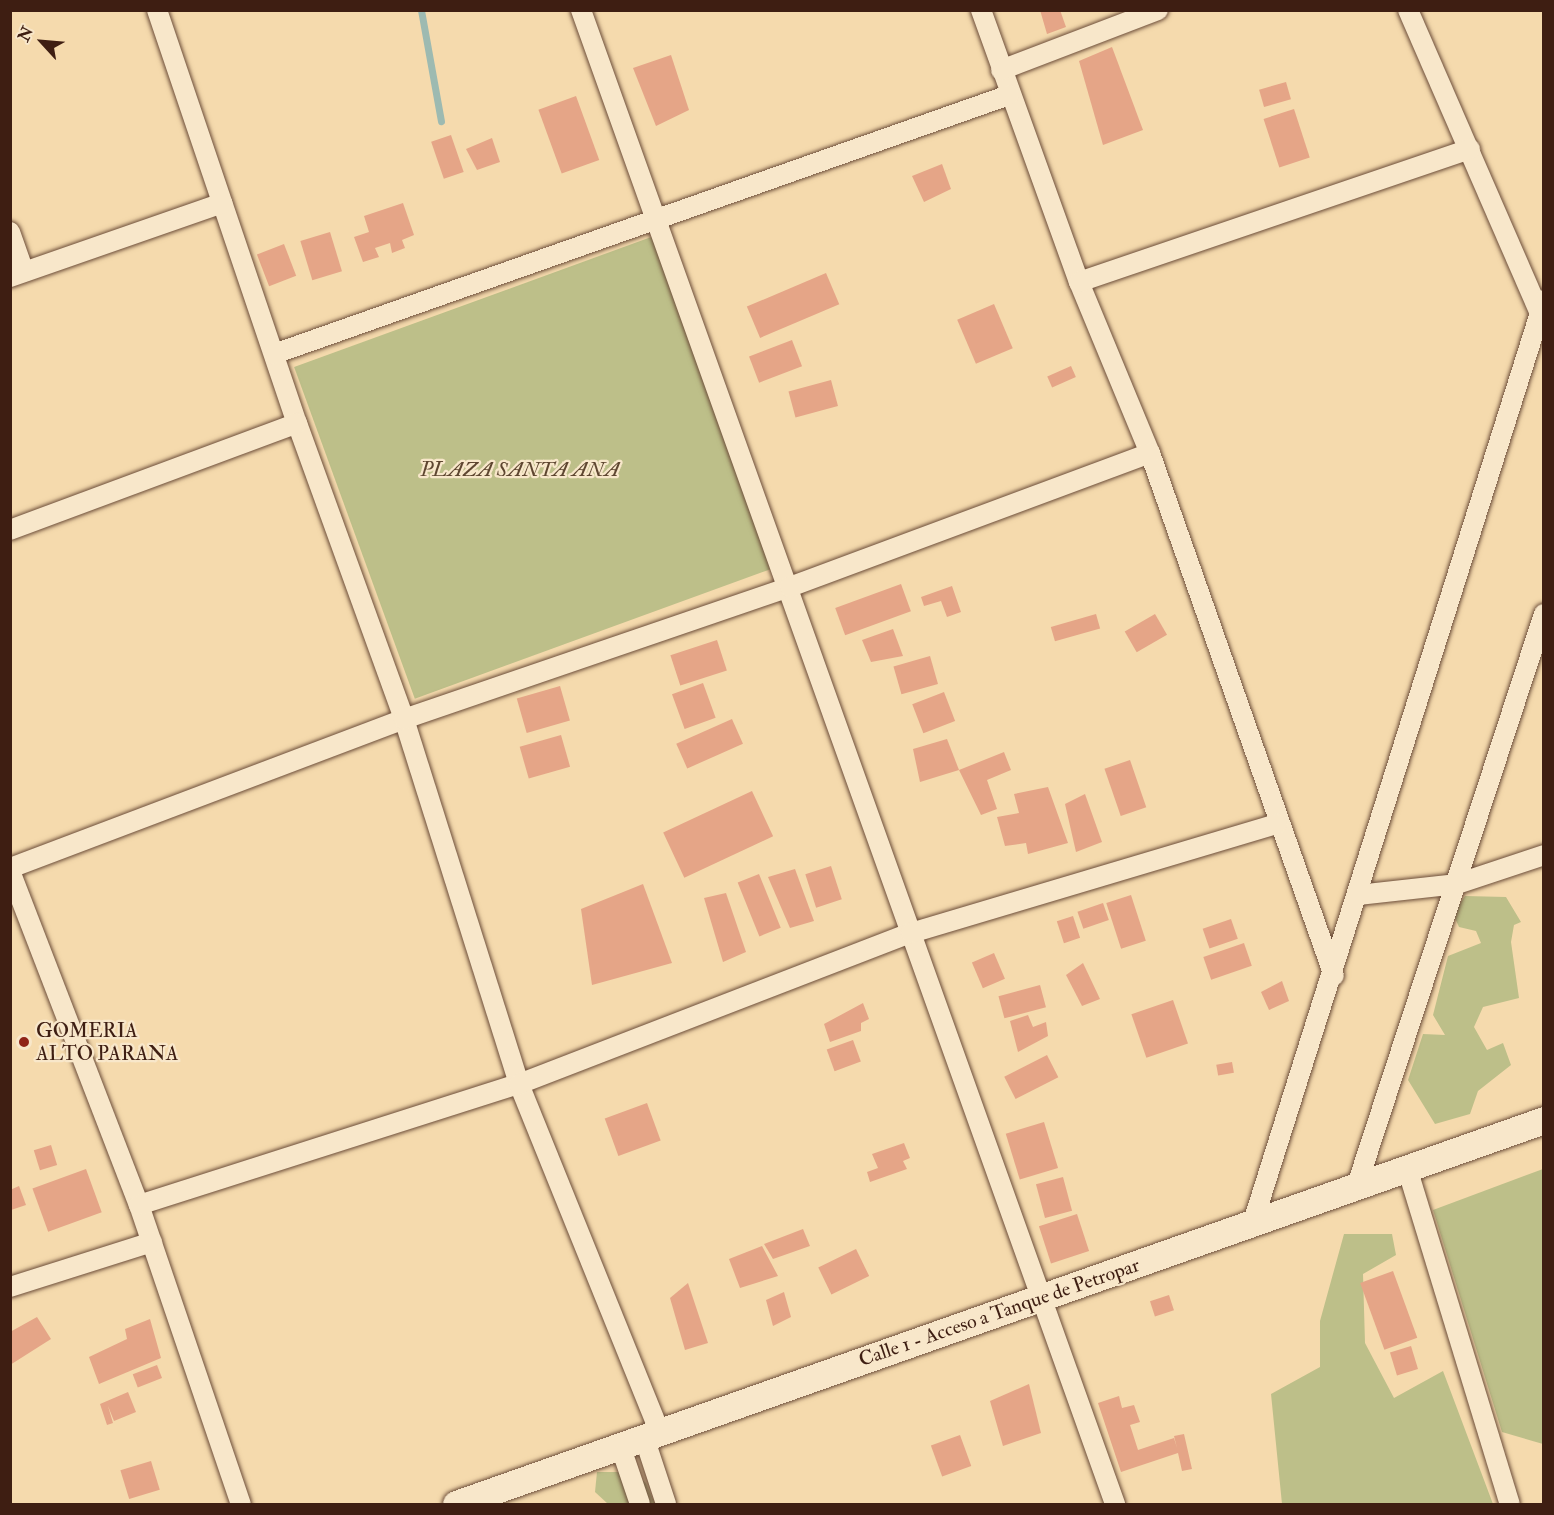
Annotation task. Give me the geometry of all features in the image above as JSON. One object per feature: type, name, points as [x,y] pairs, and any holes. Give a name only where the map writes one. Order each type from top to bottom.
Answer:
[{"type":"street","points":[[158,10],[297,423],[404,719],[519,1084],[666,1504]]},
{"type":"street","points":[[582,10],[660,221],[1115,1504]]},
{"type":"street","points":[[981,10],[1009,95],[1080,282],[1150,453],[1277,824],[1334,976]]},
{"type":"street","points":[[1001,70],[1136,14],[1158,10]]},
{"type":"street","points":[[1253,1222],[1334,976],[1542,311],[1408,10]]},
{"type":"street","points":[[274,354],[660,221],[1009,95]]},
{"type":"street","points":[[1080,282],[1470,149]]},
{"type":"street","points":[[10,232],[17,275],[222,203]]},
{"type":"street","points":[[10,530],[297,423]]},
{"type":"street","points":[[241,1504],[139,1204],[10,869],[404,719],[790,587],[1150,453]]},
{"type":"street","points":[[1357,1185],[1544,614]]},
{"type":"street","points":[[139,1204],[519,1084],[911,933],[1277,824]]},
{"type":"street","points":[[1358,895],[1457,884],[1544,855]]},
{"type":"street","name":"Calle 1 - Acceso a Tanque de Petropar","points":[[456,1504],[1544,1120]]},
{"type":"street","points":[[1407,1168],[1510,1504]]},
{"type":"street","points":[[10,1287],[152,1242]]},
{"type":"street","points":[[639,1504],[641,1438]]},
{"type":"green space","name":"PLAZA SANTA ANA","points":[[654,236],[775,568],[415,699],[294,367]]},
{"type":"green space","points":[[1465,896],[1506,897],[1521,922],[1514,925],[1511,942],[1519,998],[1483,1007],[1474,1027],[1487,1050],[1503,1043],[1511,1065],[1478,1091],[1470,1114],[1435,1124],[1408,1080],[1423,1034],[1445,1035],[1433,1015],[1448,956],[1481,943],[1476,931],[1459,927],[1453,914]]},
{"type":"green space","points":[[1544,1169],[1543,1444],[1502,1432],[1433,1210]]},
{"type":"green space","points":[[1344,1234],[1392,1234],[1396,1255],[1363,1274],[1365,1343],[1394,1398],[1443,1371],[1493,1504],[1282,1504],[1271,1394],[1320,1367],[1320,1321]]},
{"type":"green space","points":[[597,1472],[631,1472],[646,1483],[655,1504],[608,1504],[595,1492]]},
{"type":"building","points":[[1040,10],[1060,10],[1066,27],[1047,34]]},
{"type":"building","points":[[1112,47],[1143,130],[1103,145],[1079,61]]},
{"type":"building","points":[[671,55],[689,110],[656,126],[633,68]]},
{"type":"building","points":[[1286,82],[1291,99],[1264,107],[1259,90]]},
{"type":"building","points":[[576,96],[599,160],[562,174],[538,110]]},
{"type":"building","points":[[1294,109],[1310,158],[1279,167],[1264,119]]},
{"type":"building","points":[[451,135],[464,172],[444,179],[431,142]]},
{"type":"building","points":[[492,138],[500,162],[477,170],[466,149]]},
{"type":"building","points":[[942,164],[951,189],[924,202],[912,176]]},
{"type":"building","points":[[403,203],[414,235],[402,240],[405,248],[392,253],[390,243],[375,248],[379,257],[363,262],[354,237],[369,232],[364,216]]},
{"type":"building","points":[[330,232],[342,271],[312,280],[300,241]]},
{"type":"building","points":[[284,244],[296,276],[269,286],[257,254]]},
{"type":"building","points":[[826,273],[839,304],[760,338],[747,307]]},
{"type":"building","points":[[994,304],[1013,348],[976,364],[957,320]]},
{"type":"building","points":[[792,340],[802,366],[759,383],[749,356]]},
{"type":"building","points":[[1071,366],[1076,377],[1052,388],[1047,377]]},
{"type":"building","points":[[831,380],[838,406],[795,417],[788,391]]},
{"type":"building","points":[[901,584],[911,611],[845,635],[835,608]]},
{"type":"building","points":[[952,586],[961,612],[947,617],[941,601],[924,606],[921,597]]},
{"type":"building","points":[[1096,614],[1100,628],[1055,641],[1051,627]]},
{"type":"building","points":[[1155,614],[1167,635],[1137,652],[1125,632]]},
{"type":"building","points":[[893,629],[903,656],[871,662],[862,640]]},
{"type":"building","points":[[717,640],[727,670],[680,686],[670,655]]},
{"type":"building","points":[[930,656],[938,684],[901,694],[893,666]]},
{"type":"building","points":[[703,683],[716,718],[685,729],[672,694]]},
{"type":"building","points":[[560,686],[570,721],[527,733],[517,698]]},
{"type":"building","points":[[944,692],[955,721],[923,733],[912,704]]},
{"type":"building","points":[[732,719],[743,744],[687,768],[676,744]]},
{"type":"building","points":[[561,735],[570,767],[529,779],[520,747]]},
{"type":"building","points":[[947,739],[959,770],[920,782],[913,749]]},
{"type":"building","points":[[1004,752],[1011,770],[987,780],[997,809],[981,815],[959,770]]},
{"type":"building","points":[[1130,760],[1146,807],[1121,816],[1104,769]]},
{"type":"building","points":[[1048,787],[1068,843],[1028,854],[1026,843],[1005,846],[997,817],[1019,813],[1014,794]]},
{"type":"building","points":[[752,791],[773,836],[684,878],[663,832]]},
{"type":"building","points":[[1085,794],[1102,842],[1076,852],[1065,804]]},
{"type":"building","points":[[831,866],[842,899],[816,908],[805,874]]},
{"type":"building","points":[[795,869],[814,921],[790,928],[768,877]]},
{"type":"building","points":[[759,874],[781,928],[759,936],[738,883]]},
{"type":"building","points":[[643,884],[672,963],[592,985],[581,909]]},
{"type":"building","points":[[726,893],[746,952],[723,962],[704,898]]},
{"type":"building","points":[[1131,895],[1146,941],[1121,949],[1106,903]]},
{"type":"building","points":[[1103,903],[1109,920],[1083,929],[1077,912]]},
{"type":"building","points":[[1073,916],[1080,938],[1064,943],[1057,921]]},
{"type":"building","points":[[1231,919],[1238,939],[1209,949],[1203,929]]},
{"type":"building","points":[[1244,943],[1252,966],[1211,980],[1203,957]]},
{"type":"building","points":[[994,953],[1005,979],[983,988],[972,962]]},
{"type":"building","points":[[1083,963],[1100,999],[1082,1006],[1066,975]]},
{"type":"building","points":[[1282,981],[1289,1001],[1269,1010],[1261,992]]},
{"type":"building","points":[[1040,985],[1046,1007],[1004,1018],[998,996]]},
{"type":"building","points":[[1173,1000],[1188,1043],[1146,1058],[1131,1014]]},
{"type":"building","points":[[863,1003],[869,1019],[861,1023],[861,1031],[830,1042],[824,1024]]},
{"type":"building","points":[[1028,1015],[1033,1027],[1046,1022],[1048,1036],[1018,1052],[1010,1021]]},
{"type":"building","points":[[853,1040],[861,1062],[835,1071],[827,1050]]},
{"type":"building","points":[[1047,1055],[1058,1077],[1016,1099],[1004,1077]]},
{"type":"building","points":[[1232,1062],[1234,1073],[1218,1076],[1216,1065]]},
{"type":"building","points":[[647,1103],[661,1141],[618,1156],[605,1118]]},
{"type":"building","points":[[1044,1122],[1058,1168],[1020,1180],[1006,1134]]},
{"type":"building","points":[[904,1143],[910,1158],[903,1161],[907,1169],[870,1182],[867,1172],[878,1168],[872,1154]]},
{"type":"building","points":[[51,1145],[57,1165],[40,1170],[34,1150]]},
{"type":"building","points":[[86,1169],[102,1212],[48,1232],[32,1188]]},
{"type":"building","points":[[1063,1177],[1072,1211],[1045,1218],[1036,1184]]},
{"type":"building","points":[[19,1186],[26,1205],[11,1210],[10,1190]]},
{"type":"building","points":[[1077,1214],[1089,1251],[1051,1263],[1039,1226]]},
{"type":"building","points":[[803,1229],[810,1246],[773,1259],[764,1244]]},
{"type":"building","points":[[762,1246],[778,1276],[740,1288],[729,1259]]},
{"type":"building","points":[[856,1249],[869,1276],[831,1294],[818,1267]]},
{"type":"building","points":[[1393,1271],[1417,1338],[1384,1350],[1360,1283]]},
{"type":"building","points":[[688,1283],[708,1343],[685,1350],[670,1298]]},
{"type":"building","points":[[784,1292],[791,1317],[773,1326],[766,1300]]},
{"type":"building","points":[[1169,1295],[1174,1310],[1155,1316],[1150,1301]]},
{"type":"building","points":[[37,1317],[51,1339],[10,1365],[10,1332]]},
{"type":"building","points":[[150,1319],[161,1358],[99,1384],[89,1357],[127,1339],[125,1329]]},
{"type":"building","points":[[1411,1346],[1418,1369],[1397,1375],[1390,1352]]},
{"type":"building","points":[[157,1365],[162,1378],[138,1387],[133,1374]]},
{"type":"building","points":[[1029,1384],[1041,1433],[1003,1446],[990,1401]]},
{"type":"building","points":[[128,1392],[136,1412],[114,1421],[108,1406],[113,1423],[107,1425],[100,1404]]},
{"type":"building","points":[[1119,1396],[1122,1408],[1134,1405],[1140,1422],[1130,1425],[1138,1450],[1174,1438],[1177,1448],[1174,1436],[1184,1434],[1192,1469],[1182,1471],[1178,1453],[1121,1472],[1098,1403]]},
{"type":"building","points":[[960,1435],[971,1466],[942,1477],[931,1446]]},
{"type":"building","points":[[151,1461],[160,1490],[129,1499],[120,1470]]},
{"type":"waterway","points":[[421,10],[441,121]]},
{"type":"place","name":"GOMERIA ALTO PARANA","points":[[24,1042]]}]
